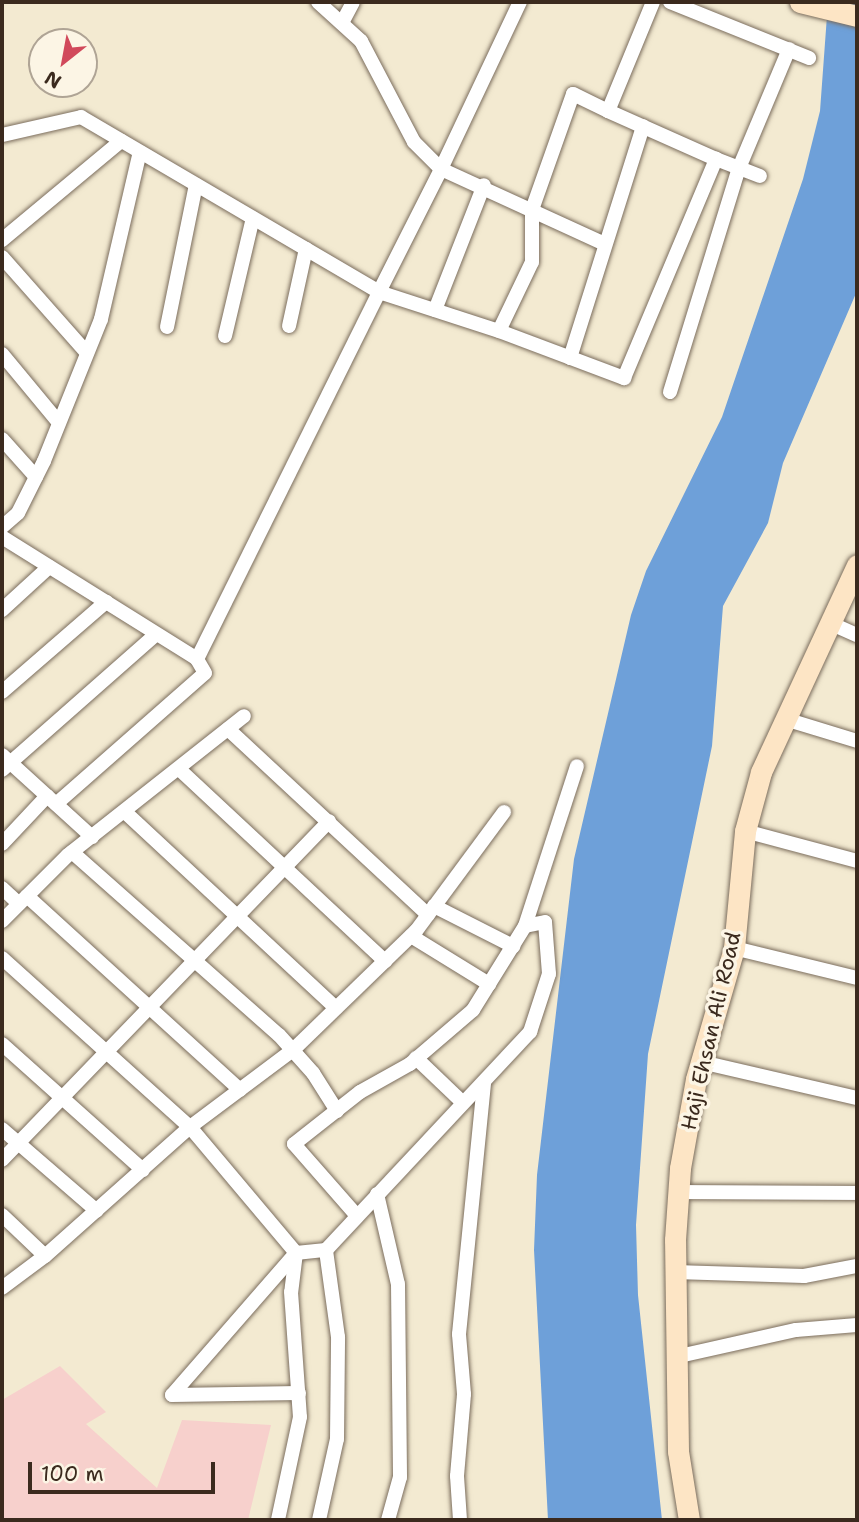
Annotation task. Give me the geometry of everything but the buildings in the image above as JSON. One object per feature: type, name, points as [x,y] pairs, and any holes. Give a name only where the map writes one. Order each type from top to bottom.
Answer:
[{"type":"street","points":[[318,2],[343,21],[361,41],[414,142],[441,169],[484,185],[603,243]]},
{"type":"street","points":[[343,21],[353,2]]},
{"type":"street","points":[[197,659],[441,169],[520,2]]},
{"type":"street","points":[[608,111],[653,2]]},
{"type":"street","points":[[670,2],[809,58]]},
{"type":"street","points":[[806,3],[857,16]]},
{"type":"street","points":[[670,392],[739,168],[789,50]]},
{"type":"street","points":[[499,331],[531,261],[533,210],[573,94],[716,159],[760,176]]},
{"type":"street","points":[[2,135],[81,117],[379,292],[499,331],[624,378],[716,159]]},
{"type":"street","points":[[570,358],[603,243],[643,126]]},
{"type":"street","points":[[2,240],[121,141]]},
{"type":"street","points":[[2,527],[18,513],[36,477],[101,319],[140,152]]},
{"type":"street","points":[[167,327],[196,185]]},
{"type":"street","points":[[435,310],[484,185]]},
{"type":"street","points":[[225,336],[253,218]]},
{"type":"street","points":[[289,326],[306,249]]},
{"type":"street","points":[[2,257],[87,353]]},
{"type":"street","points":[[2,354],[59,423]]},
{"type":"street","points":[[2,439],[36,477]]},
{"type":"street","points":[[2,537],[197,659],[205,673],[2,844]]},
{"type":"street","name":"Haji Ehsan Ali Road","points":[[689,1520],[678,1451],[676,1272],[680,1168],[701,1062],[734,948],[745,831],[761,772],[832,624],[857,565]]},
{"type":"street","points":[[2,610],[49,567]]},
{"type":"street","points":[[2,692],[106,602]]},
{"type":"street","points":[[832,624],[857,635]]},
{"type":"street","points":[[92,837],[52,800],[4,762],[156,634]]},
{"type":"street","points":[[2,920],[72,852],[244,716]]},
{"type":"street","points":[[785,719],[857,741]]},
{"type":"street","points":[[228,729],[431,910],[513,946]]},
{"type":"street","points":[[357,1216],[294,1143],[416,1058],[473,1010],[526,926],[577,766]]},
{"type":"street","points":[[179,769],[385,961]]},
{"type":"street","points":[[125,812],[336,1008]]},
{"type":"street","points":[[2,1288],[46,1256],[190,1127],[293,1050],[411,936],[504,812]]},
{"type":"street","points":[[2,1160],[64,1099],[104,1052],[191,960],[329,821]]},
{"type":"street","points":[[745,831],[857,861]]},
{"type":"street","points":[[72,852],[293,1050],[337,1111]]},
{"type":"street","points":[[2,888],[23,900],[240,1090]]},
{"type":"street","points":[[299,1392],[172,1395],[296,1253],[326,1250],[530,1032],[549,974],[545,922],[526,926]]},
{"type":"street","points":[[411,936],[489,984]]},
{"type":"street","points":[[734,948],[857,978]]},
{"type":"street","points":[[2,958],[190,1127],[296,1253],[292,1292],[300,1418],[278,1520]]},
{"type":"street","points":[[2,1044],[142,1170]]},
{"type":"street","points":[[416,1058],[462,1102]]},
{"type":"street","points":[[701,1062],[857,1098]]},
{"type":"street","points":[[460,1520],[457,1476],[464,1394],[459,1335],[484,1082]]},
{"type":"street","points":[[2,1129],[97,1211]]},
{"type":"street","points":[[680,1192],[857,1193]]},
{"type":"street","points":[[377,1195],[398,1284],[400,1477],[388,1520]]},
{"type":"street","points":[[2,1215],[46,1256]]},
{"type":"street","points":[[319,1520],[337,1439],[338,1336],[326,1250]]},
{"type":"street","points":[[676,1272],[804,1276],[857,1266]]},
{"type":"street","points":[[676,1357],[796,1330],[857,1325]]},
{"type":"shaded area","points":[[60,1366],[106,1412],[86,1424],[157,1488],[182,1420],[271,1425],[248,1520],[2,1520],[2,1400]]},
{"type":"water","points":[[828,2],[857,2],[857,291],[783,463],[768,523],[723,606],[712,746],[648,1054],[636,1225],[638,1295],[662,1520],[548,1520],[534,1250],[537,1175],[574,859],[631,615],[646,571],[722,417],[803,179],[820,111]]}]
